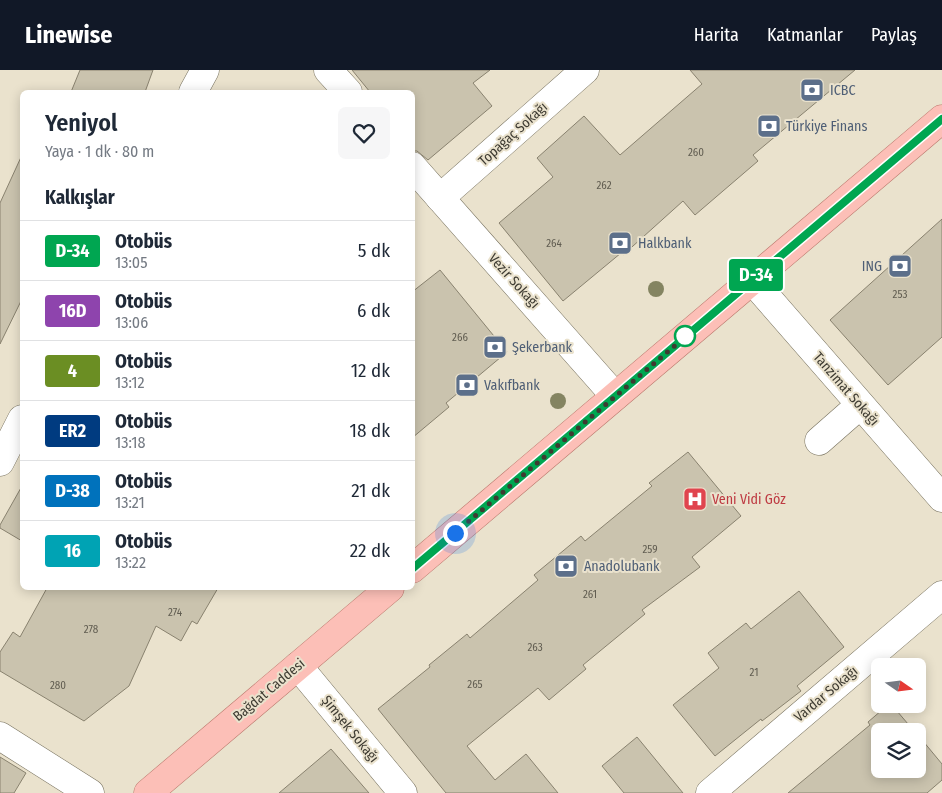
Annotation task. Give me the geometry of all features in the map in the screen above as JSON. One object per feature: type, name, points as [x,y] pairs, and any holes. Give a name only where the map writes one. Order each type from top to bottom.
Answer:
[{"type":"main road","points":[[415,566],[942,118]]},
{"type":"main road","name":"Bağdat Caddesi","points":[[148,793],[388,590]]},
{"type":"street","points":[[194,90],[205,70]]},
{"type":"street","points":[[328,70],[346,90]]},
{"type":"street","name":"Topağaç Sokağı","points":[[440,198],[585,70]]},
{"type":"street","name":"Vezir Sokağı","points":[[415,169],[616,396]]},
{"type":"street","name":"Tanzimat Sokağı","points":[[751,279],[942,498]]},
{"type":"street","points":[[819,441],[860,405]]},
{"type":"street","points":[[0,462],[20,423]]},
{"type":"street","name":"Vardar Sokağı","points":[[710,793],[942,595]]},
{"type":"street","name":"Şimşek Sokağı","points":[[298,666],[403,793]]},
{"type":"street","points":[[0,736],[90,793]]},
{"type":"building","points":[[80,70],[153,70],[146,90],[72,90]]},
{"type":"building","points":[[352,70],[490,70],[473,83],[492,106],[428,160],[415,151],[415,90],[368,90]]},
{"type":"building","points":[[690,70],[855,70],[753,155],[758,161],[695,215],[683,201],[623,255],[621,253],[563,301],[499,223],[553,177],[537,158],[584,116],[620,155],[702,84]]},
{"type":"building","points":[[20,159],[20,303],[0,344],[0,203]]},
{"type":"building","points":[[942,219],[942,337],[888,385],[830,320]]},
{"type":"building","points":[[440,270],[507,352],[446,403],[449,407],[415,435],[415,290]]},
{"type":"building","points":[[688,452],[741,516],[692,557],[700,567],[642,610],[645,614],[583,665],[586,669],[549,700],[538,688],[467,746],[495,780],[526,754],[558,793],[446,793],[378,709],[467,634],[470,638],[538,580],[534,575],[581,536],[585,541],[652,486],[649,483]]},
{"type":"building","points":[[20,490],[20,540],[0,528]]},
{"type":"building","points":[[46,590],[217,590],[197,624],[192,621],[181,641],[156,626],[129,686],[84,721],[0,671],[0,652],[13,632],[20,637]]},
{"type":"building","points":[[799,591],[844,647],[797,686],[801,691],[762,721],[761,719],[715,756],[673,705],[719,668],[708,653],[746,623],[751,629]]},
{"type":"building","points":[[878,713],[899,713],[907,723],[871,723],[871,778],[926,778],[926,745],[942,764],[942,780],[927,793],[788,793],[870,725],[868,722]]},
{"type":"building","points":[[637,737],[683,793],[624,793],[602,766]]},
{"type":"building","points":[[331,749],[369,793],[279,793]]},
{"type":"building","points":[[0,757],[26,773],[14,793],[0,793]]},
{"type":"bus line","name":"D-34","points":[[415,566],[751,279],[942,119]]},
{"type":"place","name":"ICBC","points":[[812,90]]},
{"type":"place","name":"Türkiye Finans","points":[[769,126]]},
{"type":"place","name":"Halkbank","points":[[620,243]]},
{"type":"place","name":"ING","points":[[900,266]]},
{"type":"place","name":"Şekerbank","points":[[495,347]]},
{"type":"place","name":"Vakıfbank","points":[[467,385]]},
{"type":"place","name":"Veni Vidi Göz","points":[[695,499]]},
{"type":"place","name":"Anadolubank","points":[[566,566]]},
{"type":"route","points":[[455,533],[691,332],[685,336]]}]
